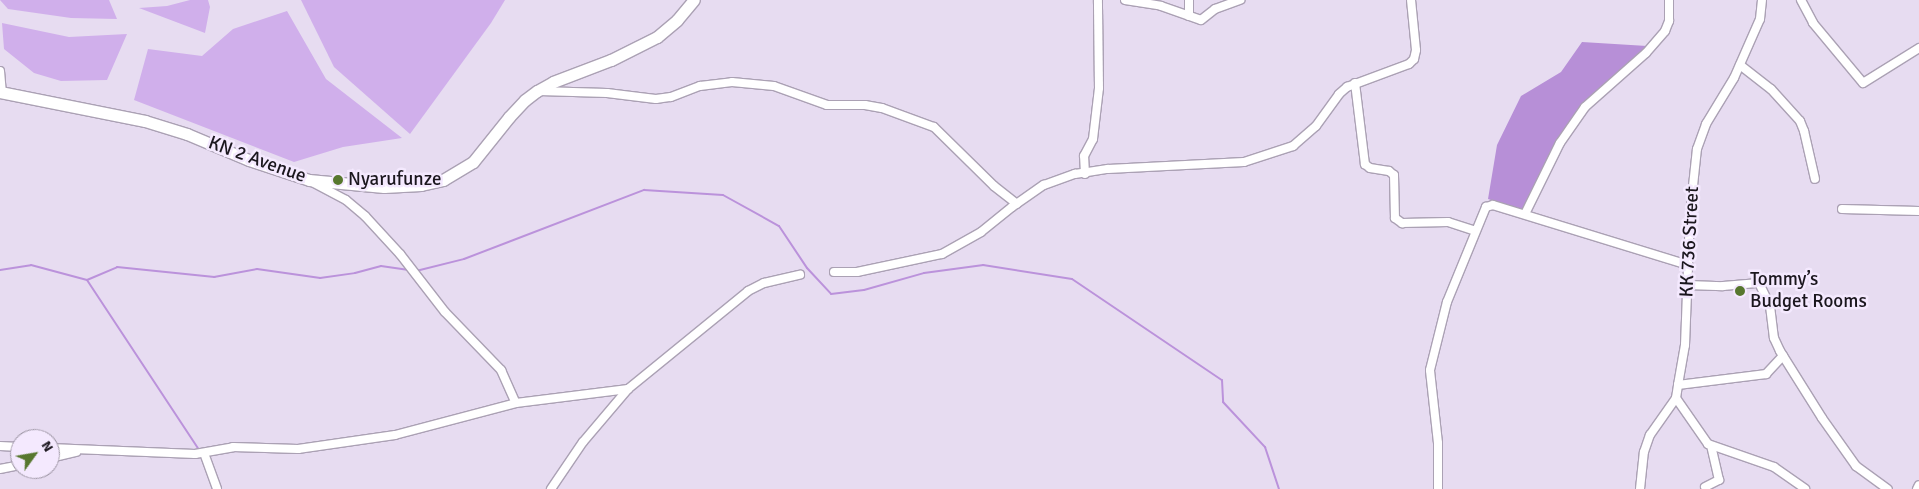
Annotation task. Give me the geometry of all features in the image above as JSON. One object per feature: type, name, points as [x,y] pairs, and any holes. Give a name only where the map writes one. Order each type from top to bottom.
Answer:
[{"type":"main road","name":"KN 2 Avenue","points":[[1,92],[145,121],[187,134],[249,160],[309,180],[384,187],[421,185],[443,180],[473,162],[509,117],[525,100],[537,91],[553,82],[611,60],[657,37],[678,20],[694,0]]},
{"type":"street","points":[[1085,174],[1084,156],[1093,139],[1099,88],[1098,0]]},
{"type":"street","points":[[1125,0],[1161,6],[1204,19],[1215,9],[1240,0]]},
{"type":"street","points":[[1189,0],[1189,16]]},
{"type":"street","points":[[834,272],[857,272],[942,254],[975,236],[1044,186],[1075,174],[1108,169],[1244,162],[1261,158],[1297,144],[1316,126],[1339,94],[1355,83],[1409,64],[1414,58],[1416,50],[1412,0]]},
{"type":"street","points":[[1525,214],[1560,143],[1585,106],[1646,53],[1665,30],[1669,21],[1670,0]]},
{"type":"street","name":"KK 736 Street","points":[[1640,489],[1644,452],[1650,435],[1676,398],[1685,345],[1690,214],[1697,149],[1706,124],[1740,65],[1760,19],[1762,0]]},
{"type":"street","points":[[1801,0],[1813,23],[1863,83],[1919,48]]},
{"type":"street","points":[[1740,65],[1771,89],[1803,125],[1815,179]]},
{"type":"street","points":[[0,71],[1,92]]},
{"type":"street","points":[[537,91],[607,93],[656,99],[671,97],[700,86],[732,82],[774,86],[827,106],[864,105],[882,108],[934,127],[994,186],[1017,204]]},
{"type":"street","points":[[1355,83],[1365,164],[1370,168],[1389,171],[1394,175],[1395,218],[1402,223],[1448,222],[1475,231]]},
{"type":"street","points":[[309,180],[346,200],[400,254],[445,312],[501,370],[516,403]]},
{"type":"street","points":[[1438,489],[1438,443],[1430,370],[1447,302],[1482,212],[1493,205],[1688,265]]},
{"type":"street","points":[[1842,210],[1919,211]]},
{"type":"street","points":[[551,489],[588,436],[628,389],[748,291],[764,283],[800,275]]},
{"type":"street","points":[[1688,285],[1723,286],[1759,282],[1770,306],[1774,338],[1783,356],[1856,466],[1888,489]]},
{"type":"street","points":[[1678,384],[1766,374],[1783,356]]},
{"type":"street","points":[[60,449],[204,453],[233,447],[298,450],[395,435],[516,403],[628,389]]},
{"type":"street","points":[[1676,398],[1701,437],[1711,446],[1774,467],[1804,489]]},
{"type":"street","points":[[1705,487],[1719,480],[1711,446]]},
{"type":"street","points":[[60,456],[85,450]]},
{"type":"street","points":[[204,453],[217,489]]},
{"type":"street","points":[[1917,489],[1919,485]]},
{"type":"shaded area","points":[[0,0],[109,0],[117,19],[71,18],[8,9]]},
{"type":"shaded area","points":[[190,0],[208,0],[210,7],[205,33],[139,8],[167,6]]},
{"type":"shaded area","points":[[301,0],[505,0],[491,23],[410,134],[334,67]]},
{"type":"shaded area","points":[[287,11],[326,79],[402,138],[343,147],[294,162],[134,100],[148,49],[202,56],[233,29]]},
{"type":"shaded area","points":[[2,23],[69,37],[127,34],[107,80],[61,81],[34,73],[4,49]]},
{"type":"shaded area","points":[[1582,42],[1647,46],[1602,92],[1583,103],[1566,127],[1523,211],[1488,199],[1497,145],[1521,96],[1561,72]]},
{"type":"waterway","points":[[416,271],[464,259],[644,190],[723,195],[779,226],[807,268],[831,294],[864,290],[924,273],[983,265],[1072,279],[1222,380],[1223,402],[1265,447],[1279,489]]},
{"type":"waterway","points":[[0,270],[31,265],[87,280],[199,450]]},
{"type":"waterway","points":[[87,280],[117,267],[214,277],[257,269],[320,278],[355,273],[381,266],[409,270]]},
{"type":"place","name":"Nyarufunze","points":[[338,180]]},
{"type":"place","name":"Tommy’s Budget Rooms","points":[[1740,291]]}]
